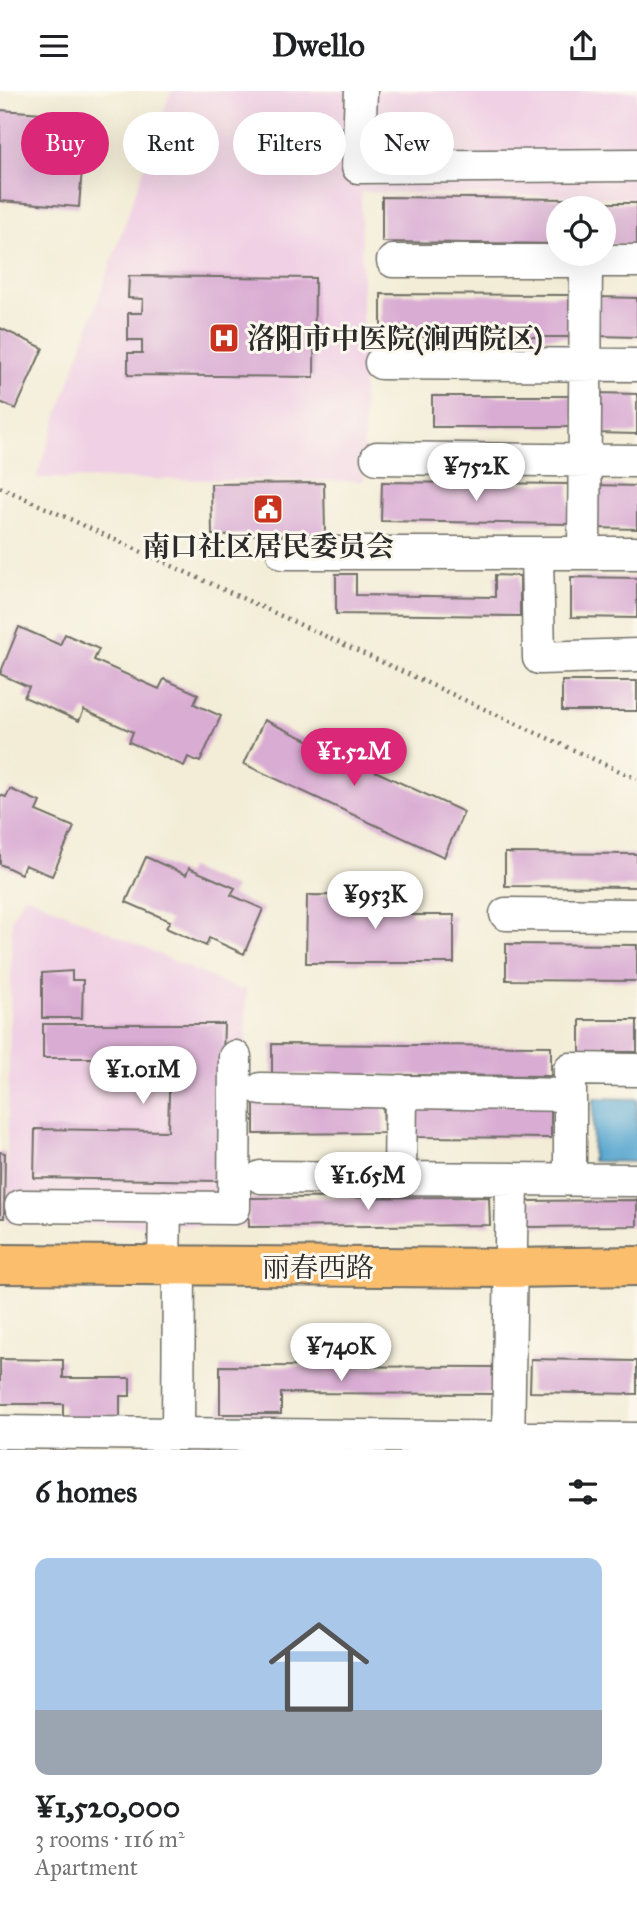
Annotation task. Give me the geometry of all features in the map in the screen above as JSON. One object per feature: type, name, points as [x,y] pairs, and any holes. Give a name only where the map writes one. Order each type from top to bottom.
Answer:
[{"type":"main road","name":"丽春西路","points":[[0,1264],[174,1274],[510,1280],[637,1291]]},
{"type":"main road","name":"丽春西路","points":[[510,1280],[637,1266]]},
{"type":"main road","name":"丽春西路","points":[[0,1288],[174,1274]]},
{"type":"lane","points":[[361,91],[358,167],[637,165]]},
{"type":"lane","points":[[393,261],[546,260]]},
{"type":"lane","points":[[616,261],[637,261]]},
{"type":"lane","points":[[584,553],[586,266]]},
{"type":"lane","points":[[382,363],[637,365]]},
{"type":"lane","points":[[377,458],[637,461]]},
{"type":"lane","points":[[283,553],[637,553]]},
{"type":"lane","points":[[537,553],[540,658],[637,655]]},
{"type":"lane","points":[[506,914],[637,915]]},
{"type":"lane","points":[[21,1206],[234,1208],[235,1057]]},
{"type":"lane","points":[[570,1179],[570,1069],[637,1070]]},
{"type":"lane","points":[[261,1089],[570,1095]]},
{"type":"lane","points":[[400,1178],[401,1091]]},
{"type":"lane","points":[[261,1177],[637,1180]]},
{"type":"lane","points":[[508,1444],[512,1179]]},
{"type":"lane","points":[[165,1207],[174,1274],[178,1433]]},
{"type":"lane","points":[[0,1432],[178,1433],[281,1442],[508,1444],[637,1439]]},
{"type":"path","points":[[0,487],[637,779]]},
{"type":"shaded area","name":"洛阳市中医院(涧西院区)","points":[[171,91],[637,91],[637,198],[361,192],[364,481],[36,478],[142,175],[219,175],[219,112],[164,112]]},
{"type":"shaded area","points":[[25,895],[237,989],[246,989],[246,1227],[6,1223],[12,917]]},
{"type":"water","points":[[594,1098],[637,1099],[637,1162],[592,1161]]},
{"type":"building","points":[[0,110],[29,112],[21,112],[21,175],[81,175],[79,207],[0,201]]},
{"type":"building","points":[[382,197],[546,199],[546,244],[382,242]]},
{"type":"building","points":[[616,203],[637,203],[637,245],[616,245]]},
{"type":"building","points":[[129,276],[315,278],[314,377],[128,375],[128,353],[142,353],[142,340],[128,340],[128,313],[142,313],[143,299],[128,298]]},
{"type":"building","points":[[381,294],[569,295],[569,337],[381,337]]},
{"type":"building","points":[[599,297],[637,298],[637,337],[599,336]]},
{"type":"building","points":[[0,328],[43,348],[16,409],[0,402]]},
{"type":"building","points":[[597,393],[637,394],[637,434],[596,433]]},
{"type":"building","points":[[432,396],[574,396],[574,427],[432,427]]},
{"type":"building","points":[[382,482],[569,484],[569,524],[381,521]]},
{"type":"building","name":"南口社区居民委员会","points":[[324,483],[325,534],[212,535],[211,484]]},
{"type":"building","points":[[595,485],[637,486],[637,529],[594,528]]},
{"type":"building","points":[[336,574],[356,574],[356,595],[495,597],[495,575],[520,576],[520,616],[336,614]]},
{"type":"building","points":[[571,577],[637,578],[637,618],[571,617]]},
{"type":"building","points":[[19,627],[60,645],[65,634],[99,649],[94,660],[159,689],[164,679],[198,694],[194,704],[221,716],[200,762],[188,757],[184,766],[129,742],[133,732],[84,710],[79,721],[24,697],[29,687],[0,674]]},
{"type":"building","points":[[562,681],[637,681],[637,711],[562,711]]},
{"type":"building","points":[[264,720],[464,812],[444,857],[244,764]]},
{"type":"building","points":[[10,789],[40,802],[36,811],[74,827],[52,876],[25,865],[21,874],[0,864],[0,795],[6,797]]},
{"type":"building","points":[[505,853],[637,854],[637,887],[505,886]]},
{"type":"building","points":[[146,857],[186,875],[189,868],[235,888],[231,895],[263,909],[244,954],[209,938],[206,946],[166,928],[170,921],[126,902]]},
{"type":"building","points":[[307,895],[411,896],[411,915],[454,915],[454,963],[306,963]]},
{"type":"building","points":[[506,944],[637,945],[637,981],[506,980]]},
{"type":"building","points":[[72,971],[72,980],[83,980],[82,1018],[42,1018],[42,973]]},
{"type":"building","points":[[580,1020],[637,1020],[637,1052],[605,1052],[606,1057],[580,1057]]},
{"type":"building","points":[[43,1024],[224,1024],[219,1181],[34,1178],[35,1129],[168,1131],[170,1058],[43,1058]]},
{"type":"building","points":[[272,1044],[551,1046],[551,1076],[272,1074]]},
{"type":"building","points":[[383,1101],[384,1133],[254,1134],[254,1102]]},
{"type":"building","points":[[417,1105],[551,1105],[551,1138],[417,1137]]},
{"type":"building","points":[[0,1152],[5,1153],[4,1218],[0,1218]]},
{"type":"building","points":[[489,1197],[490,1225],[249,1227],[248,1198]]},
{"type":"building","points":[[637,1200],[637,1226],[525,1227],[525,1201]]},
{"type":"building","points":[[0,1359],[63,1360],[63,1378],[130,1378],[130,1396],[120,1396],[120,1417],[88,1417],[88,1427],[63,1427],[63,1404],[0,1404]]},
{"type":"building","points":[[531,1359],[637,1361],[637,1394],[530,1392]]},
{"type":"building","points":[[220,1366],[494,1367],[494,1394],[281,1393],[281,1414],[220,1414]]},
{"type":"place","name":"洛阳市中医院(涧西院区)","points":[[224,338]]},
{"type":"place","name":"南口社区居民委员会","points":[[268,509]]}]
